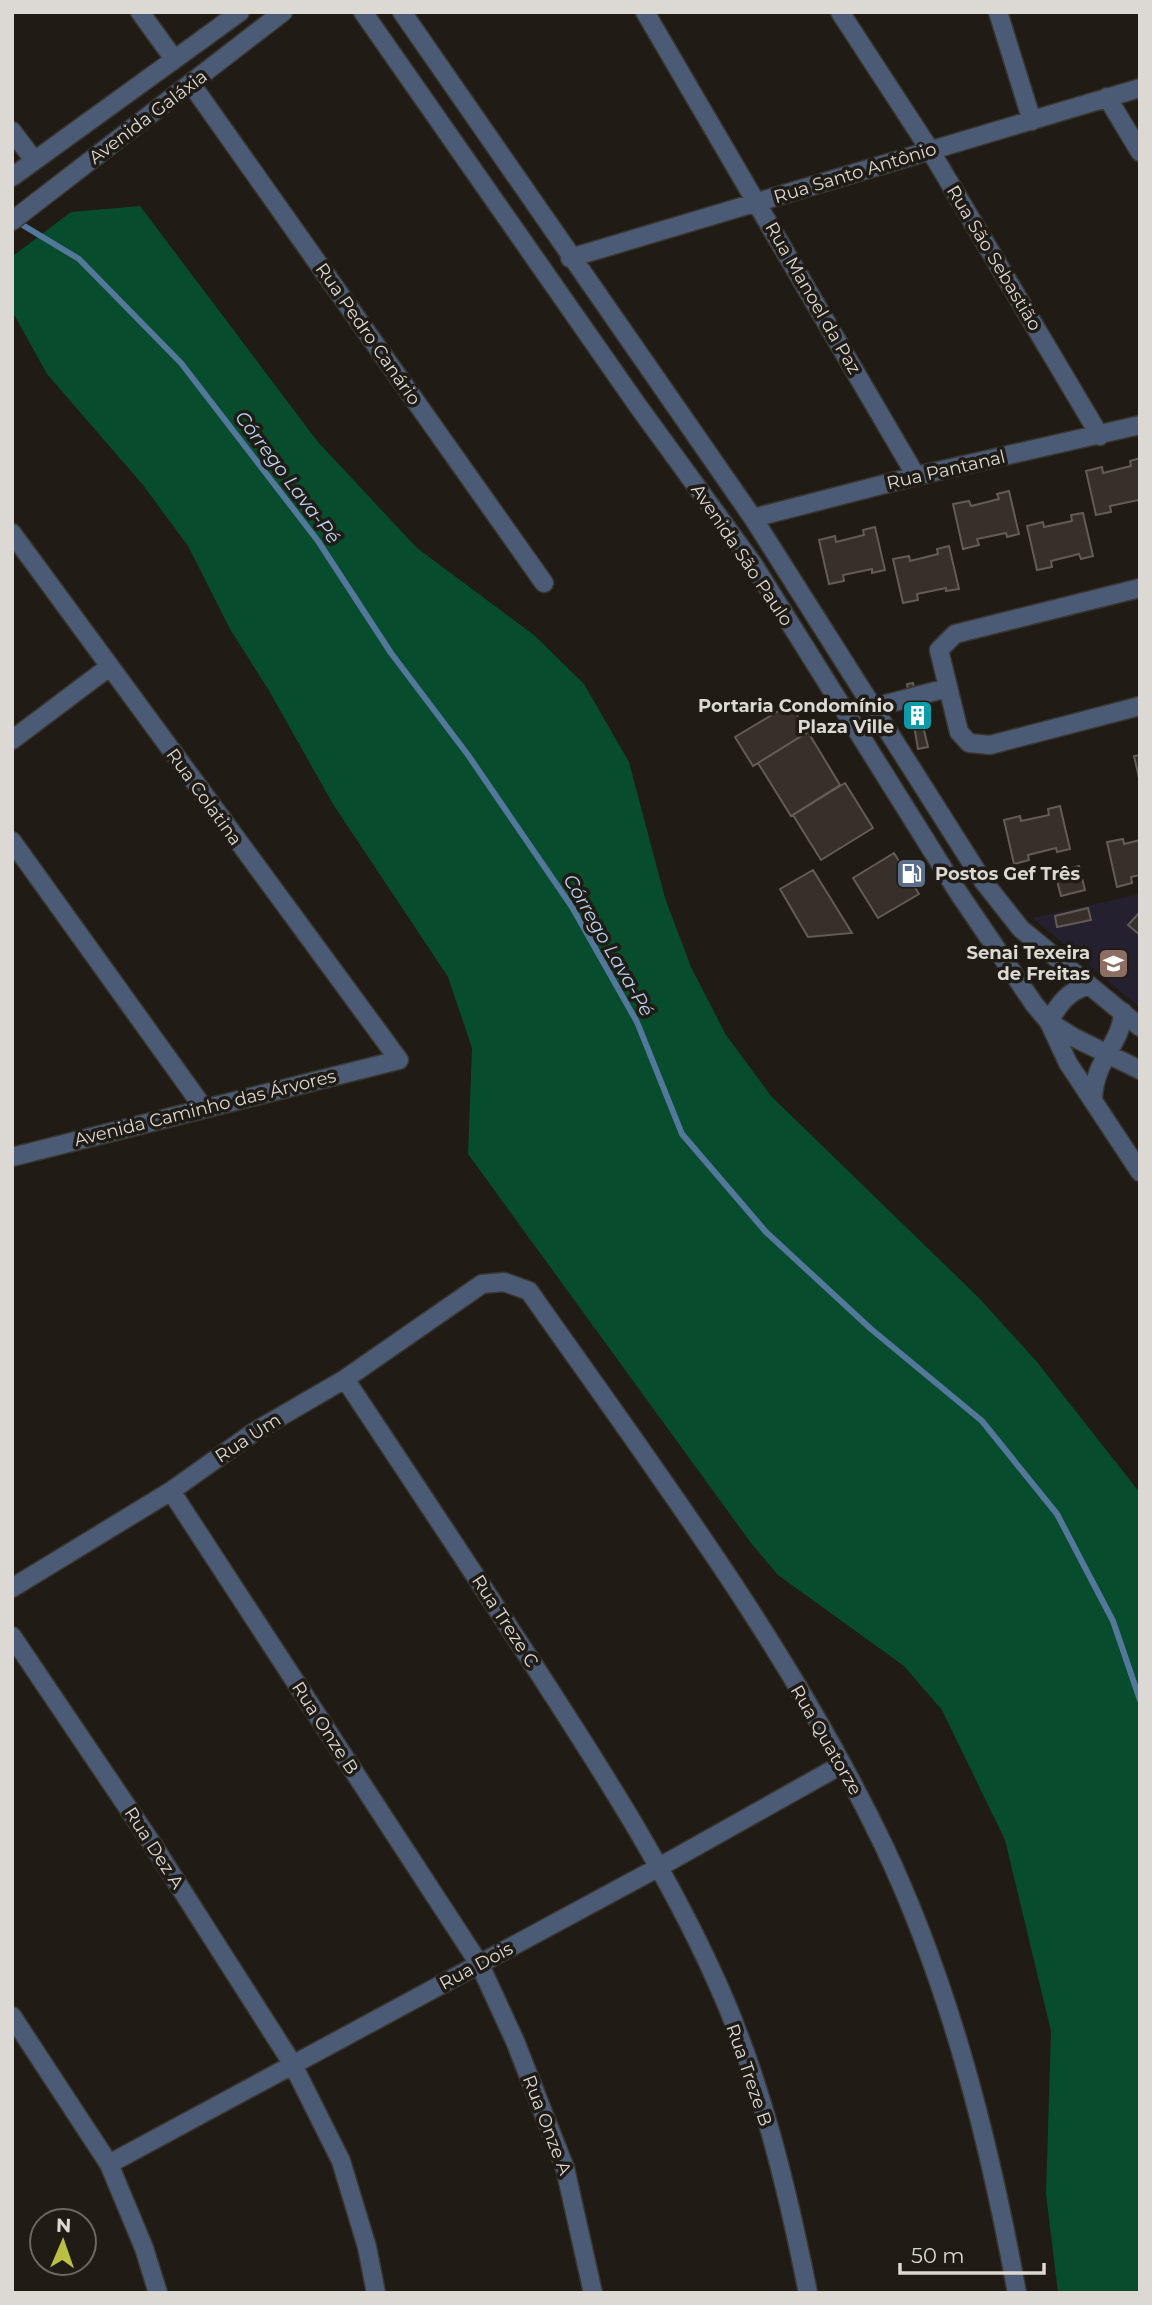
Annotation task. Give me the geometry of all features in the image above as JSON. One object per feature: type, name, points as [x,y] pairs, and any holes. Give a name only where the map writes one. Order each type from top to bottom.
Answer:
[{"type":"street","points":[[140,12],[174,59]]},
{"type":"street","name":"Avenida Galáxia","points":[[12,177],[240,12]]},
{"type":"street","name":"Avenida Galáxia","points":[[12,221],[192,85],[283,12]]},
{"type":"street","name":"Avenida São Paulo","points":[[363,12],[638,406],[753,564],[958,892],[1049,1022],[1140,1070]]},
{"type":"street","name":"Avenida São Paulo","points":[[402,12],[570,258],[753,518],[983,881],[1021,929],[1140,1027]]},
{"type":"street","name":"Rua Manoel da Paz","points":[[645,12],[916,476]]},
{"type":"street","name":"Rua São Sebastião","points":[[840,12],[930,150],[1100,436]]},
{"type":"street","points":[[998,12],[1032,121]]},
{"type":"street","name":"Rua Pedro Canário","points":[[192,85],[544,583]]},
{"type":"street","name":"Rua Santo Antônio","points":[[570,258],[1140,88]]},
{"type":"street","points":[[1107,97],[1140,152]]},
{"type":"street","points":[[12,131],[34,160]]},
{"type":"street","name":"Rua Pantanal","points":[[753,518],[916,476],[1140,425]]},
{"type":"street","name":"Rua Colatina","points":[[12,533],[399,1060]]},
{"type":"street","points":[[1140,588],[955,634],[939,650],[959,732],[970,743],[990,745],[1140,706]]},
{"type":"street","points":[[12,740],[109,667]]},
{"type":"street","points":[[875,707],[947,688]]},
{"type":"street","points":[[12,841],[203,1107]]},
{"type":"street","points":[[1087,986],[1063,1000],[1049,1022],[1068,1063],[1140,1172]]},
{"type":"street","points":[[1093,1099],[1094,1082],[1105,1052],[1122,1026],[1123,1012]]},
{"type":"street","name":"Avenida Caminho das Árvores","points":[[15,1152],[399,1060]]},
{"type":"street","name":"Rua Quatorze","points":[[482,1284],[504,1282],[529,1291],[766,1635],[883,1844],[926,1945],[961,2052],[999,2193],[1017,2293]]},
{"type":"street","name":"Rua Um","points":[[12,1588],[171,1491],[254,1432],[345,1379],[482,1284]]},
{"type":"street","name":"Rua Treze C","points":[[345,1379],[486,1591],[661,1867]]},
{"type":"street","name":"Rua Onze B","points":[[171,1491],[480,1965]]},
{"type":"street","name":"Rua Dez A","points":[[12,1636],[153,1845],[292,2063],[341,2161],[367,2247],[376,2293]]},
{"type":"street","name":"Rua Dois","points":[[109,2164],[292,2063],[661,1867],[841,1765]]},
{"type":"street","name":"Rua Treze B","points":[[661,1867],[716,1980],[748,2067],[796,2232],[808,2293]]},
{"type":"street","name":"Rua Onze A","points":[[480,1965],[515,2041],[565,2168],[593,2293]]},
{"type":"street","points":[[12,2016],[109,2164],[144,2248],[158,2293]]},
{"type":"shaded area","name":"Senai Texeira de Freitas","points":[[1140,894],[1140,1008],[1033,918]]},
{"type":"green space","points":[[140,206],[318,442],[417,548],[534,635],[584,684],[629,762],[665,898],[691,967],[726,1035],[771,1096],[979,1298],[1037,1362],[1140,1493],[1138,2293],[1058,2293],[1046,2194],[1051,2031],[1005,1840],[942,1710],[904,1666],[778,1575],[751,1543],[468,1154],[472,1048],[448,977],[333,804],[268,689],[230,629],[188,546],[143,485],[47,374],[12,311],[14,255],[71,212]]},
{"type":"building","points":[[1140,458],[1140,503],[1138,500],[1110,506],[1111,512],[1096,515],[1086,471],[1102,467],[1103,473],[1131,466],[1130,461]]},
{"type":"building","points":[[1009,491],[1019,534],[1007,537],[1006,533],[977,539],[979,545],[963,549],[953,504],[969,501],[971,506],[999,499],[997,494]]},
{"type":"building","points":[[1083,513],[1093,556],[1081,559],[1079,554],[1051,561],[1052,567],[1037,570],[1027,526],[1043,522],[1044,527],[1072,521],[1071,515]]},
{"type":"building","points":[[875,527],[885,570],[872,573],[872,569],[843,575],[844,581],[829,584],[819,540],[835,536],[836,542],[864,535],[863,530]]},
{"type":"building","points":[[949,546],[959,589],[946,591],[946,588],[917,594],[918,600],[903,603],[893,559],[909,556],[910,561],[938,554],[937,549]]},
{"type":"building","name":"Portaria Condomínio Plaza Ville","points":[[913,683],[928,747],[918,749],[907,684]]},
{"type":"building","points":[[790,704],[808,732],[753,766],[735,737]]},
{"type":"building","points":[[808,732],[840,785],[791,816],[758,763]]},
{"type":"building","points":[[1140,755],[1140,782],[1134,756]]},
{"type":"building","points":[[845,783],[873,828],[821,860],[793,815]]},
{"type":"building","points":[[1060,806],[1070,849],[1057,852],[1056,848],[1028,855],[1029,860],[1014,864],[1004,820],[1020,816],[1021,821],[1049,815],[1048,809]]},
{"type":"building","points":[[1123,839],[1124,844],[1140,840],[1140,875],[1131,877],[1132,883],[1117,887],[1107,842]]},
{"type":"building","points":[[894,853],[919,894],[878,918],[853,878]]},
{"type":"building","points":[[1079,866],[1085,890],[1061,896],[1055,873]]},
{"type":"building","points":[[813,870],[852,933],[808,937],[780,889]]},
{"type":"building","points":[[1088,908],[1091,920],[1057,927],[1055,916]]},
{"type":"building","points":[[1140,912],[1140,935],[1128,925]]},
{"type":"waterway","name":"Córrego Lava-Pé","points":[[16,221],[79,259],[181,363],[318,541],[391,653],[468,755],[572,907],[637,1022],[682,1134],[766,1232],[871,1329],[982,1421],[1057,1514],[1113,1621],[1140,1700]]},
{"type":"place","name":"Portaria Condomínio Plaza Ville","points":[[917,716]]},
{"type":"place","name":"Postos Gef Três","points":[[912,874]]},
{"type":"place","name":"Senai Texeira de Freitas","points":[[1113,963]]}]
